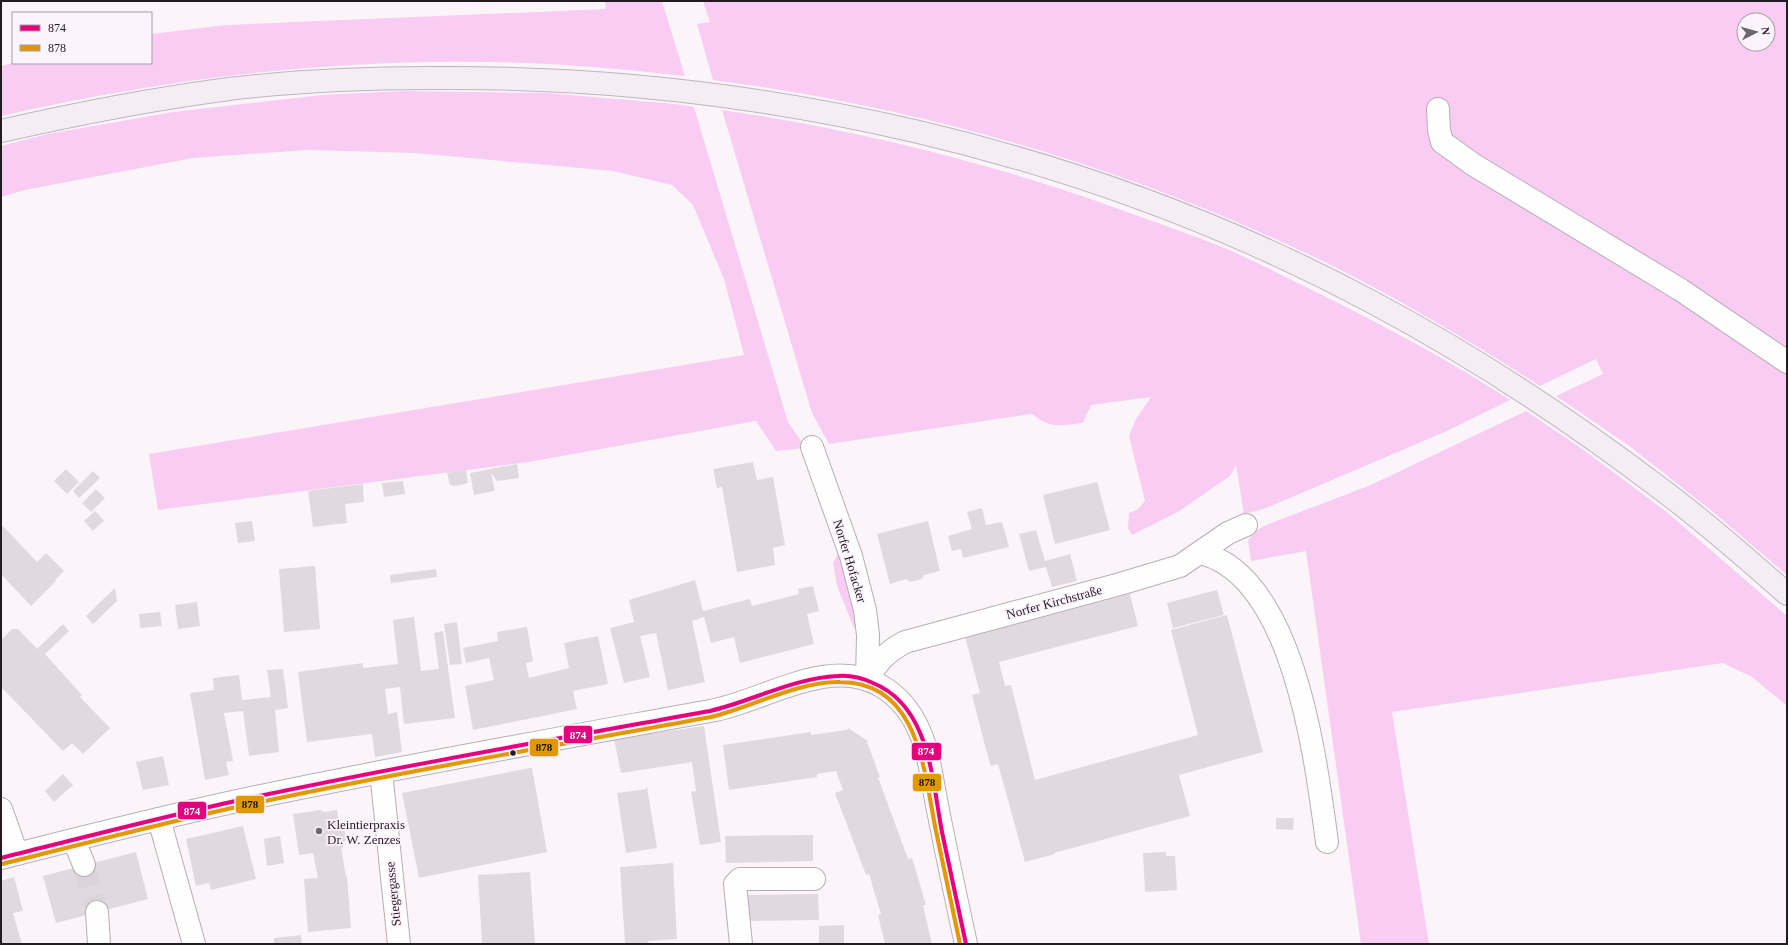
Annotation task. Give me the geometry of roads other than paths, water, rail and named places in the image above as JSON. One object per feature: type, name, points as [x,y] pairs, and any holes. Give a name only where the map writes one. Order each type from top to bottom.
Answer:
[{"type":"main road","points":[[1,130],[120,105],[234,89],[342,80],[485,77],[631,85],[770,102],[872,121],[966,143],[1055,170],[1148,202],[1234,236],[1370,301],[1517,387],[1606,447],[1707,525],[1787,594]]},
{"type":"street","points":[[1438,109],[1439,130],[1442,142],[1474,165],[1681,290],[1787,362]]},
{"type":"street","name":"Norfer Hofacker","points":[[812,447],[851,556],[865,610],[868,635],[867,679]]},
{"type":"street","name":"Norfer Kirchstraße","points":[[867,679],[879,661],[891,650],[905,642],[1180,566],[1228,533],[1246,525]]},
{"type":"street","points":[[1201,553],[1212,556],[1241,576],[1266,610],[1278,632],[1300,693],[1309,730],[1316,765],[1327,842]]},
{"type":"street","points":[[1,808],[9,856],[159,818],[266,795],[381,772],[722,709],[817,678],[839,675],[867,679],[895,696],[907,710],[920,732],[928,763],[966,944]]},
{"type":"street","name":"Stiegergasse","points":[[381,772],[399,944]]},
{"type":"street","points":[[159,818],[194,944]]},
{"type":"street","points":[[74,840],[84,865]]},
{"type":"street","points":[[741,944],[735,884],[740,879],[814,879]]},
{"type":"street","points":[[97,912],[100,944]]},
{"type":"tunnel","points":[[84,865],[97,912]]},
{"type":"place","name":"Kleintierpraxis Dr. W. Zenzes","points":[[319,831]]}]
